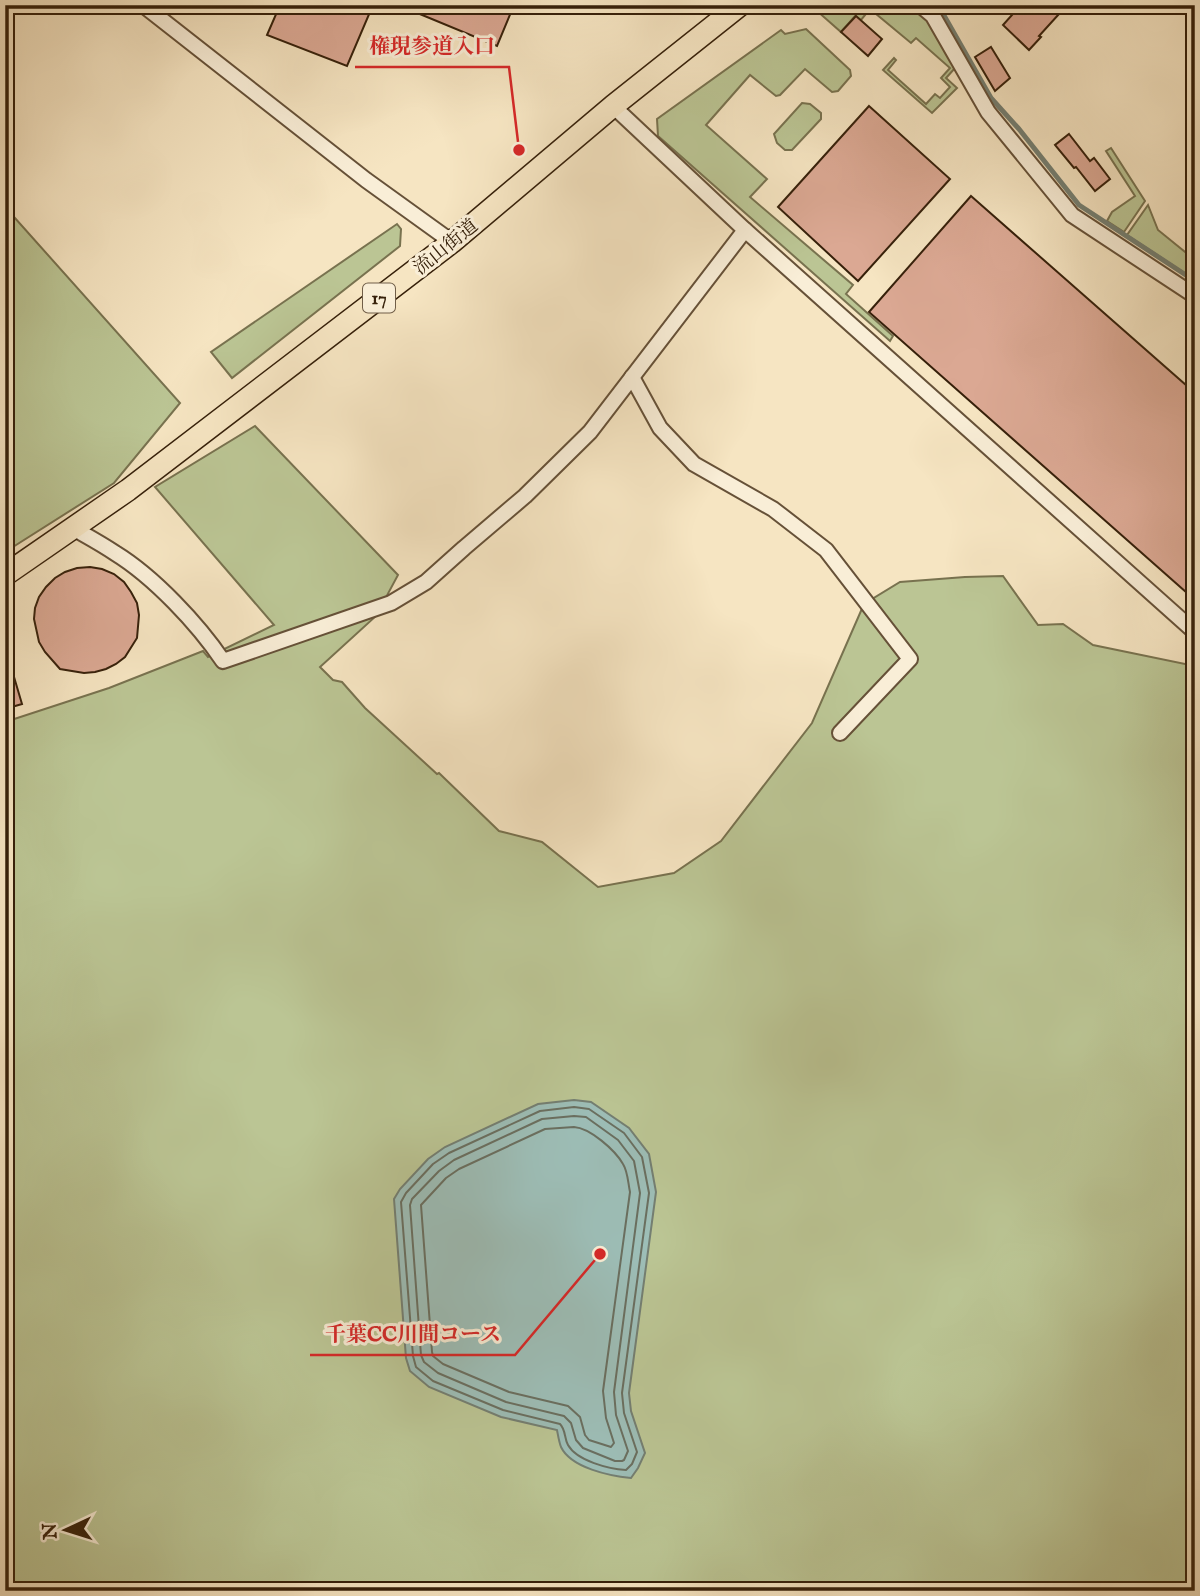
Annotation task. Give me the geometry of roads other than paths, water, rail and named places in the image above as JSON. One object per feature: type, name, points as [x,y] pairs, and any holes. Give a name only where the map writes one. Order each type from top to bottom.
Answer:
[{"type":"main road","name":"流山街道","points":[[5,575],[128,490],[452,242],[613,106],[740,5]]},
{"type":"street","points":[[143,5],[366,180],[452,242]]},
{"type":"street","points":[[920,5],[933,16],[988,111],[1072,215],[1195,296]]},
{"type":"street","points":[[613,106],[745,230],[1195,632]]},
{"type":"street","points":[[73,528],[116,553],[152,581],[181,610],[223,661],[391,603],[426,582],[525,496],[590,432],[745,230]]},
{"type":"street","points":[[632,377],[660,428],[694,464],[773,509],[826,550],[910,659],[840,733]]},
{"type":"water","points":[[574,1100],[591,1102],[629,1128],[649,1154],[656,1192],[629,1393],[631,1411],[645,1453],[631,1478],[582,1466],[561,1447],[557,1430],[501,1417],[429,1387],[410,1371],[406,1358],[394,1199],[400,1189],[428,1159],[445,1147],[538,1104]]},
{"type":"waterway","points":[[934,5],[942,12],[991,98],[1079,205],[1195,281]]},
{"type":"place","name":"権現参道入口","points":[[519,150]]},
{"type":"place","name":"千葉CC川間コース","points":[[600,1254]]}]
